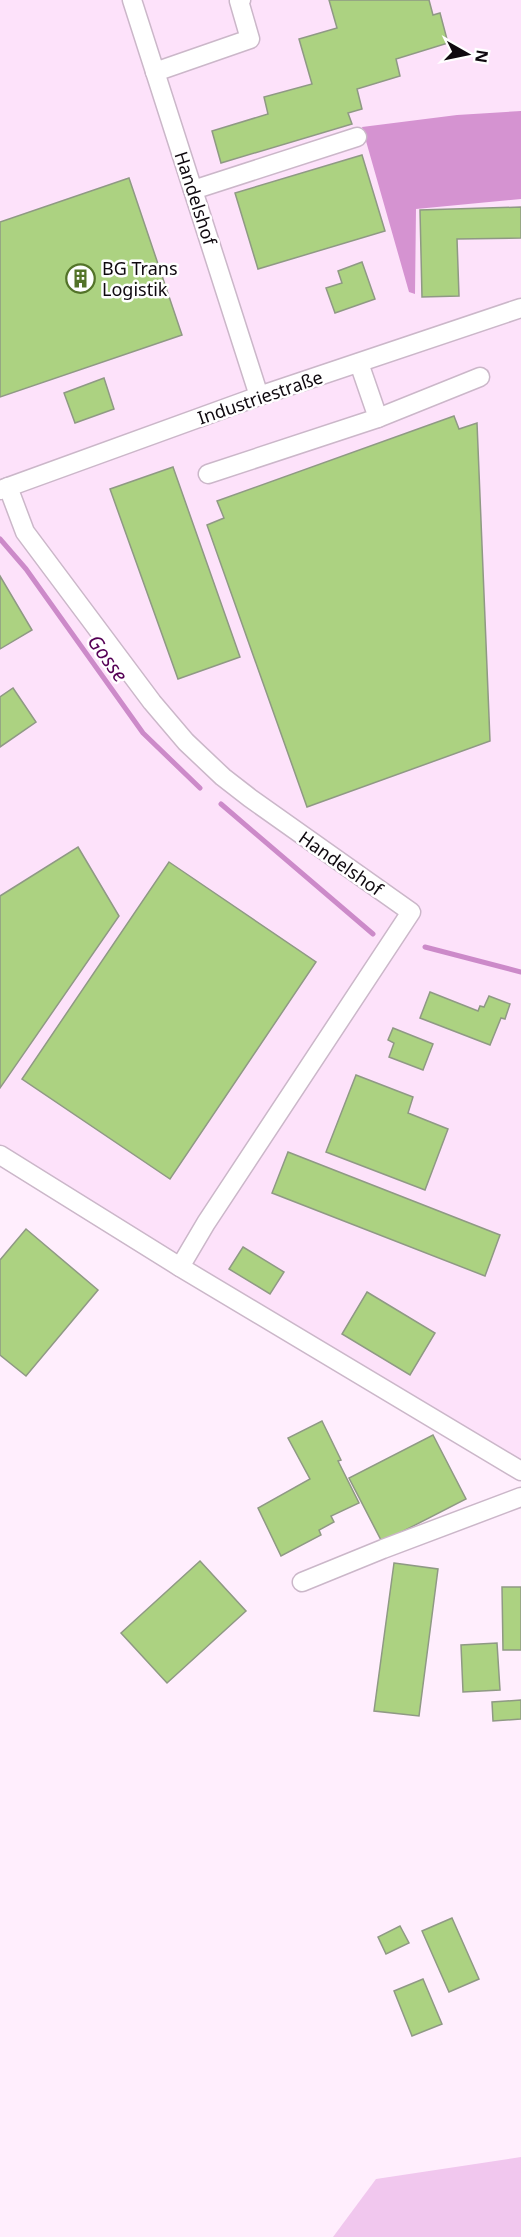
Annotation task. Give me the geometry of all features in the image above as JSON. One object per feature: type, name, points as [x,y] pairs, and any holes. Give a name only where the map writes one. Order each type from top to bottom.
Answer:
[{"type":"street","name":"Handelshof","points":[[132,0],[259,396]]},
{"type":"street","points":[[155,72],[250,39],[238,1],[241,0]]},
{"type":"street","points":[[193,190],[357,137]]},
{"type":"street","name":"Industriestraße","points":[[4,489],[259,396],[521,308]]},
{"type":"street","points":[[358,363],[378,418]]},
{"type":"street","points":[[208,474],[378,418],[480,378]]},
{"type":"street","name":"Handelshof","points":[[4,489],[25,532],[152,702],[186,742],[223,777],[250,798],[411,912],[206,1223],[180,1267]]},
{"type":"street","points":[[0,1155],[180,1267],[521,1472]]},
{"type":"street","points":[[302,1582],[521,1497]]},
{"type":"shaded area","points":[[0,0],[521,0],[521,1481],[0,1166]]},
{"type":"shaded area","points":[[521,111],[521,199],[416,209],[415,294],[409,292],[362,127],[457,115]]},
{"type":"shaded area","points":[[521,2157],[521,2237],[333,2237],[376,2179]]},
{"type":"building","points":[[329,0],[429,0],[433,15],[440,13],[448,43],[396,59],[400,76],[357,89],[362,109],[348,113],[352,124],[221,163],[212,131],[268,114],[264,97],[312,84],[299,39],[337,28]]},
{"type":"building","points":[[362,155],[385,231],[258,269],[235,193]]},
{"type":"building","name":"BG Trans Logistik","points":[[129,178],[182,335],[0,397],[0,222]]},
{"type":"building","points":[[521,207],[521,238],[457,239],[459,296],[422,297],[420,210]]},
{"type":"building","points":[[362,262],[375,299],[335,313],[326,288],[342,283],[338,271]]},
{"type":"building","points":[[104,378],[114,409],[75,423],[64,393]]},
{"type":"building","points":[[454,416],[459,429],[477,423],[490,741],[307,807],[207,525],[224,518],[217,501]]},
{"type":"building","points":[[173,467],[240,657],[178,679],[110,489]]},
{"type":"building","points":[[0,576],[32,630],[0,649]]},
{"type":"building","points":[[13,688],[36,722],[0,747],[0,697]]},
{"type":"building","points":[[78,847],[119,916],[0,1088],[0,896]]},
{"type":"building","points":[[169,862],[316,962],[170,1179],[22,1079]]},
{"type":"building","points":[[430,992],[478,1011],[480,1006],[484,1007],[489,996],[510,1004],[505,1019],[501,1018],[490,1045],[420,1018]]},
{"type":"building","points":[[393,1028],[433,1044],[423,1070],[389,1057],[394,1043],[388,1040]]},
{"type":"building","points":[[356,1075],[413,1097],[408,1113],[448,1129],[425,1190],[326,1152]]},
{"type":"building","points":[[288,1152],[500,1235],[485,1276],[272,1193]]},
{"type":"building","points":[[26,1229],[98,1290],[26,1376],[0,1355],[0,1260]]},
{"type":"building","points":[[243,1247],[284,1272],[270,1294],[229,1269]]},
{"type":"building","points":[[367,1292],[435,1333],[410,1375],[342,1334]]},
{"type":"building","points":[[322,1421],[341,1460],[338,1461],[359,1503],[331,1516],[334,1522],[319,1530],[321,1535],[281,1556],[258,1508],[310,1479],[288,1438]]},
{"type":"building","points":[[433,1435],[466,1499],[382,1542],[349,1478]]},
{"type":"building","points":[[200,1561],[246,1611],[167,1683],[121,1633]]},
{"type":"building","points":[[394,1563],[438,1569],[419,1716],[374,1711]]},
{"type":"building","points":[[502,1587],[521,1587],[521,1650],[503,1650]]},
{"type":"building","points":[[497,1643],[500,1690],[463,1692],[461,1645]]},
{"type":"building","points":[[521,1700],[521,1719],[493,1721],[492,1702]]},
{"type":"building","points":[[452,1918],[479,1979],[449,1992],[422,1931]]},
{"type":"building","points":[[400,1926],[409,1943],[386,1954],[378,1937]]},
{"type":"building","points":[[423,1979],[442,2024],[412,2036],[394,1991]]},
{"type":"waterway","name":"Gosse","points":[[0,539],[26,569],[143,733],[200,788]]},
{"type":"waterway","name":"Gosse","points":[[221,804],[373,934]]},
{"type":"waterway","name":"Gosse","points":[[425,947],[521,972]]},
{"type":"place","name":"BG Trans Logistik","points":[[81,278]]}]
